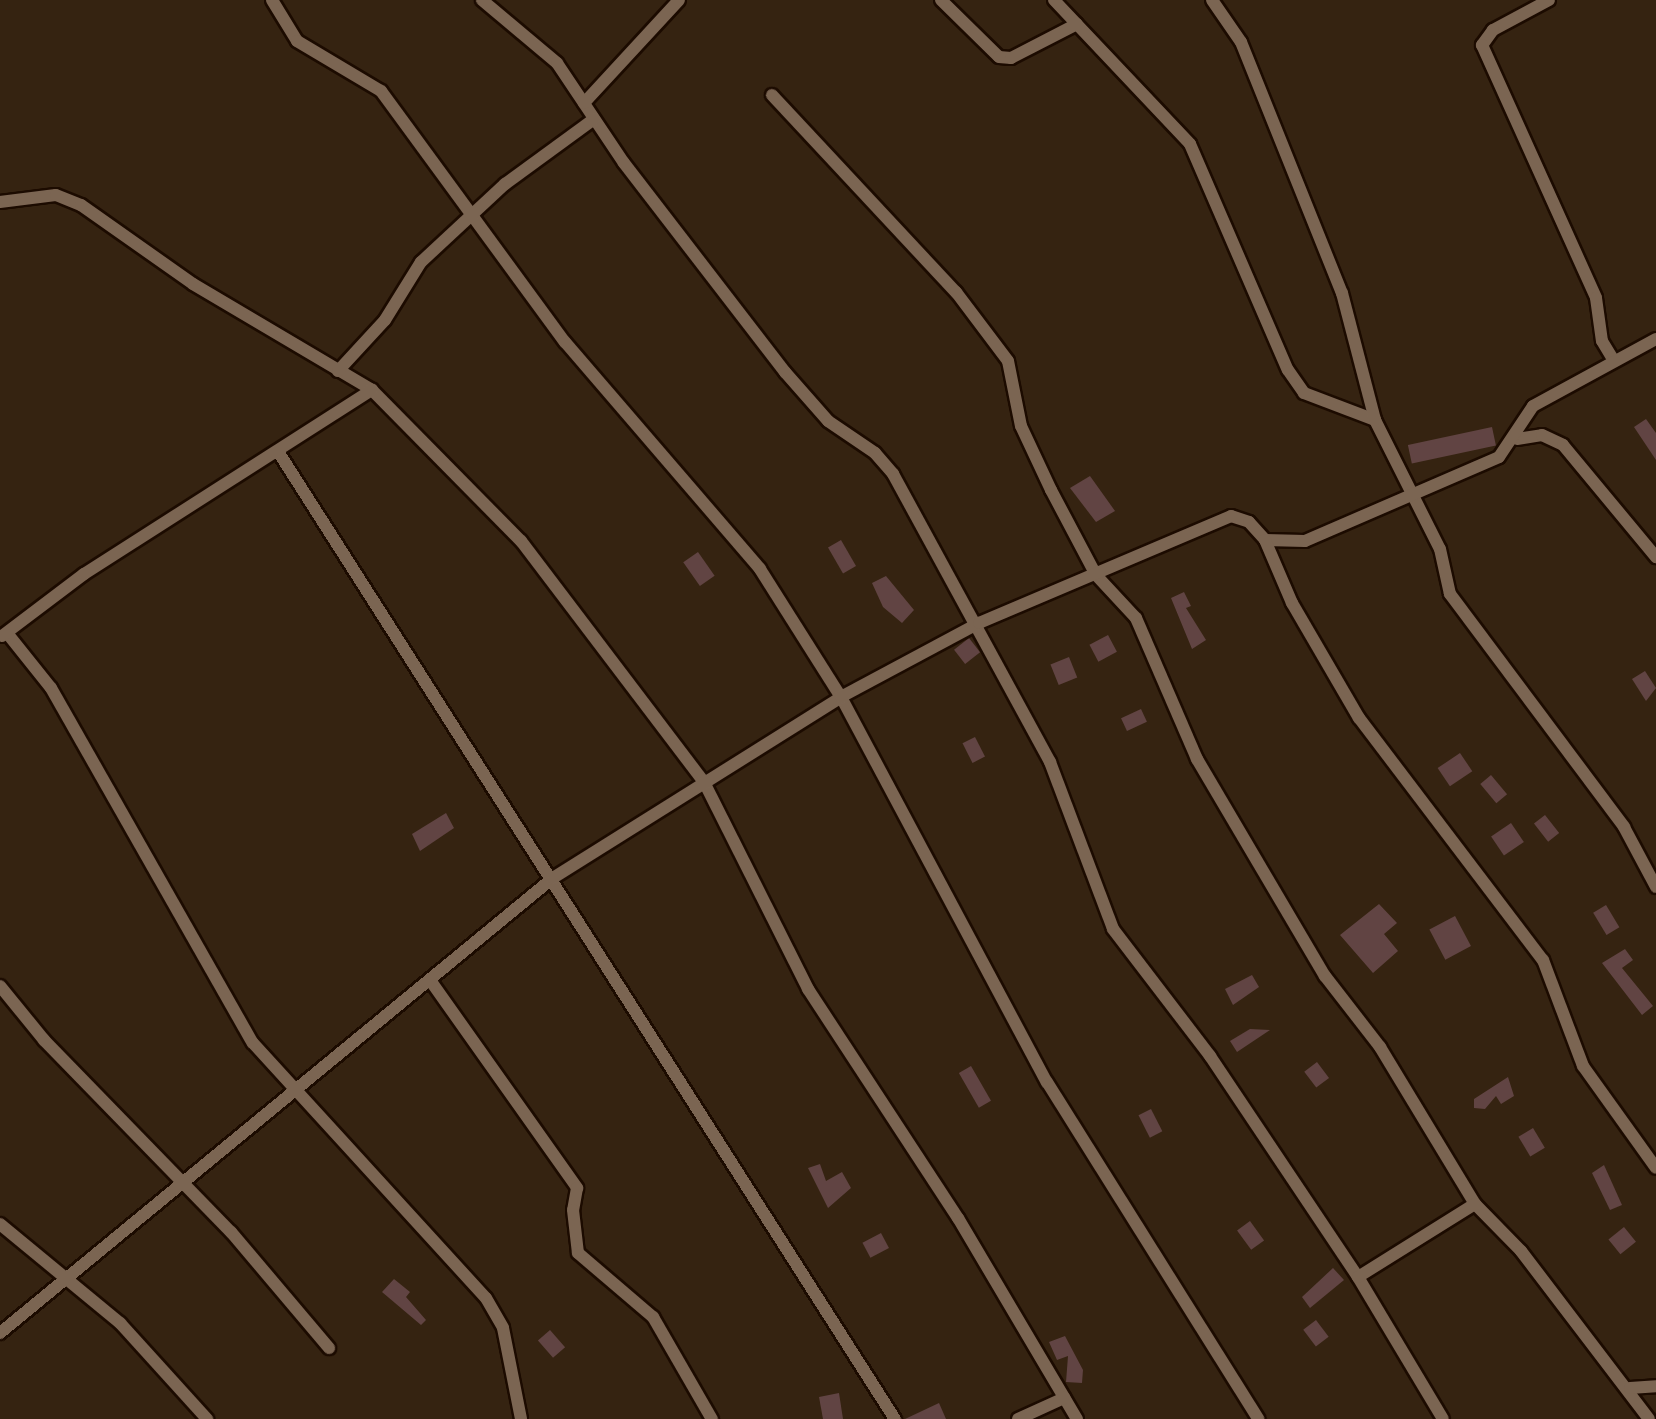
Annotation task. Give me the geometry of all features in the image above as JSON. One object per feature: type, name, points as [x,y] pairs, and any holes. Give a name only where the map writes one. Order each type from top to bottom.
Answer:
[{"type":"street","points":[[272,0],[297,41],[381,91],[565,342],[724,520],[841,697],[1047,1082],[1258,1419]]},
{"type":"street","points":[[482,0],[543,48],[785,372],[828,421],[875,453],[893,474],[979,623],[1050,762],[1113,929],[1210,1056],[1358,1277],[1443,1419]]},
{"type":"street","points":[[584,103],[679,0]]},
{"type":"street","points":[[941,0],[999,57],[1011,58],[1077,24]]},
{"type":"street","points":[[1054,0],[1199,158],[1219,218],[1304,393],[1375,420]]},
{"type":"street","points":[[1212,0],[1241,42],[1342,293],[1375,420],[1409,499],[1440,549],[1450,594],[1624,827],[1656,887]]},
{"type":"street","points":[[1549,0],[1493,30],[1482,45],[1596,298],[1602,341],[1614,361]]},
{"type":"street","points":[[772,95],[956,292],[1008,361],[1021,426],[1096,575],[1136,618],[1197,759],[1325,976],[1380,1047],[1475,1204],[1521,1251],[1630,1388],[1649,1419]]},
{"type":"street","points":[[338,371],[385,320],[421,262],[472,214],[594,119]]},
{"type":"street","points":[[0,202],[43,195],[81,205],[193,284],[372,390],[521,541],[704,782],[808,989],[958,1218],[1077,1419]]},
{"type":"street","points":[[1265,540],[1305,541],[1409,499],[1499,457],[1517,439],[1533,406],[1656,339]]},
{"type":"street","points":[[372,390],[279,453],[84,574],[3,635],[51,688],[253,1043],[297,1093],[345,1138],[486,1298],[503,1328],[521,1419]]},
{"type":"street","points":[[1517,439],[1542,435],[1563,445],[1656,557]]},
{"type":"street","points":[[279,453],[553,878],[895,1419]]},
{"type":"street","points":[[0,1333],[297,1093],[553,878],[841,697],[979,623],[1231,516],[1249,522],[1265,540],[1292,603],[1359,718],[1543,960],[1583,1066],[1656,1168]]},
{"type":"street","points":[[430,980],[577,1188],[573,1210],[578,1253],[653,1317],[712,1419]]},
{"type":"street","points":[[0,986],[186,1183],[329,1348]]},
{"type":"street","points":[[1358,1277],[1475,1204]]},
{"type":"street","points":[[0,1224],[120,1323],[158,1372],[207,1419]]},
{"type":"street","points":[[1630,1388],[1656,1386]]},
{"type":"street","points":[[1018,1419],[1064,1398]]},
{"type":"building","points":[[1646,419],[1656,433],[1656,460],[1634,427]]},
{"type":"building","points":[[1492,427],[1496,446],[1412,463],[1408,445]]},
{"type":"building","points":[[1090,476],[1115,511],[1096,522],[1070,488]]},
{"type":"building","points":[[841,540],[856,566],[843,573],[828,548]]},
{"type":"building","points":[[698,552],[715,576],[700,586],[683,562]]},
{"type":"building","points":[[886,576],[914,610],[902,623],[883,607],[872,583]]},
{"type":"building","points":[[1184,592],[1191,606],[1186,608],[1206,640],[1192,649],[1171,598]]},
{"type":"building","points":[[1108,635],[1117,652],[1098,662],[1089,645]]},
{"type":"building","points":[[969,638],[980,652],[965,664],[954,650]]},
{"type":"building","points":[[1069,657],[1077,677],[1059,685],[1050,664]]},
{"type":"building","points":[[1645,671],[1656,688],[1646,701],[1632,679]]},
{"type":"building","points":[[1141,709],[1147,722],[1127,731],[1121,718]]},
{"type":"building","points":[[975,737],[985,757],[973,763],[963,743]]},
{"type":"building","points":[[1460,753],[1472,771],[1450,786],[1438,768]]},
{"type":"building","points":[[1491,775],[1507,794],[1496,803],[1480,784]]},
{"type":"building","points":[[446,813],[454,828],[420,851],[412,834]]},
{"type":"building","points":[[1545,815],[1559,833],[1548,842],[1534,824]]},
{"type":"building","points":[[1511,823],[1524,842],[1504,855],[1491,836]]},
{"type":"building","points":[[1379,904],[1397,923],[1384,934],[1398,951],[1373,973],[1340,935]]},
{"type":"building","points":[[1606,905],[1619,927],[1607,935],[1593,913]]},
{"type":"building","points":[[1455,916],[1471,946],[1445,960],[1429,930]]},
{"type":"building","points":[[1625,949],[1633,960],[1622,968],[1653,1006],[1642,1015],[1602,963]]},
{"type":"building","points":[[1252,975],[1259,987],[1233,1005],[1225,989]]},
{"type":"building","points":[[1250,1029],[1270,1030],[1237,1052],[1230,1041]]},
{"type":"building","points":[[1317,1062],[1329,1078],[1316,1088],[1304,1072]]},
{"type":"building","points":[[971,1066],[991,1101],[979,1108],[959,1073]]},
{"type":"building","points":[[1508,1077],[1514,1096],[1501,1104],[1496,1096],[1485,1109],[1474,1108],[1474,1099]]},
{"type":"building","points":[[1151,1109],[1162,1131],[1150,1138],[1139,1115]]},
{"type":"building","points":[[1533,1128],[1545,1148],[1530,1156],[1518,1137]]},
{"type":"building","points":[[820,1164],[826,1181],[842,1172],[851,1188],[828,1208],[808,1168]]},
{"type":"building","points":[[1604,1165],[1622,1205],[1610,1210],[1592,1173]]},
{"type":"building","points":[[1250,1221],[1264,1240],[1251,1250],[1237,1230]]},
{"type":"building","points":[[1624,1227],[1636,1242],[1620,1254],[1608,1240]]},
{"type":"building","points":[[881,1233],[889,1248],[870,1258],[862,1243]]},
{"type":"building","points":[[1333,1268],[1344,1280],[1310,1308],[1302,1297]]},
{"type":"building","points":[[394,1279],[410,1292],[406,1297],[426,1320],[421,1325],[382,1292]]},
{"type":"building","points":[[1316,1320],[1329,1337],[1316,1346],[1303,1330]]},
{"type":"building","points":[[550,1330],[565,1347],[553,1358],[538,1340]]},
{"type":"building","points":[[1065,1336],[1083,1370],[1082,1383],[1066,1382],[1068,1356],[1057,1360],[1049,1342]]},
{"type":"building","points":[[839,1393],[843,1419],[823,1419],[819,1397]]},
{"type":"building","points":[[939,1403],[946,1419],[905,1419]]}]
